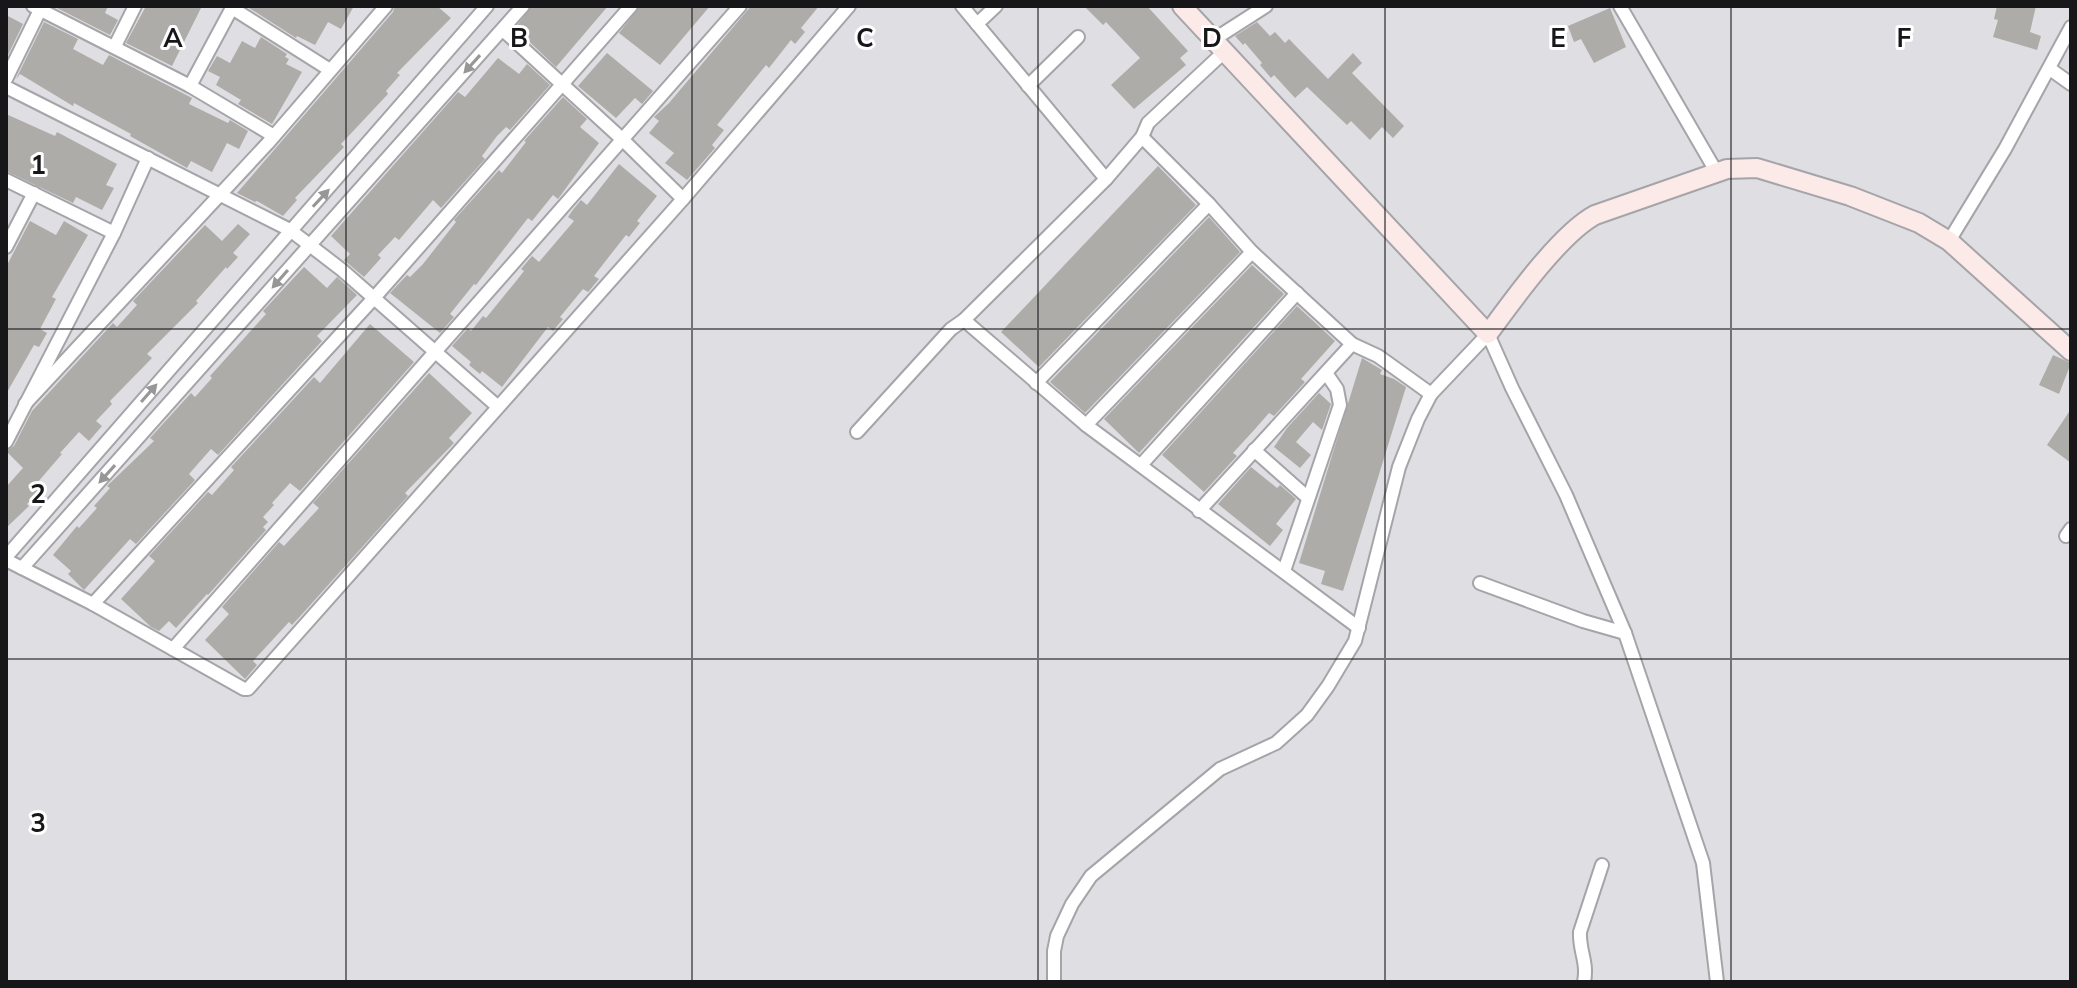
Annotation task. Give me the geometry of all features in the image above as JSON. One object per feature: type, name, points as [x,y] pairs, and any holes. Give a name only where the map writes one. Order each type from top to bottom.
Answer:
[{"type":"street","points":[[115,46],[135,6]]},
{"type":"street","points":[[25,404],[274,136],[386,6]]},
{"type":"street","points":[[487,6],[6,559],[248,689],[683,199],[849,6]]},
{"type":"street","points":[[22,568],[523,6]]},
{"type":"street","points":[[93,604],[374,298],[631,6]]},
{"type":"street","points":[[173,649],[740,6]]},
{"type":"street","points":[[962,6],[1106,179]]},
{"type":"street","points":[[977,24],[996,6]]},
{"type":"street","points":[[1182,6],[1488,334],[1566,495],[1625,633],[1703,863],[1717,982]]},
{"type":"street","points":[[857,432],[951,329],[964,320],[1106,179],[1142,137],[1148,123],[1219,46],[1266,6]]},
{"type":"street","points":[[1620,6],[1717,173]]},
{"type":"street","points":[[6,79],[38,7],[190,86],[274,136]]},
{"type":"street","points":[[190,86],[233,7],[330,70]]},
{"type":"street","points":[[1951,239],[2050,69],[2071,27]]},
{"type":"street","points":[[503,30],[683,199]]},
{"type":"street","points":[[1028,86],[1078,37]]},
{"type":"street","points":[[2050,69],[2071,84]]},
{"type":"street","points":[[6,87],[290,230],[374,298],[497,406]]},
{"type":"street","points":[[1142,137],[1252,252],[1352,344],[1378,356],[1431,394]]},
{"type":"street","points":[[6,442],[114,233],[148,158]]},
{"type":"street","points":[[1054,982],[1057,936],[1072,904],[1091,876],[1220,769],[1276,743],[1307,715],[1347,657],[1359,628],[1399,467],[1431,394],[1488,334],[1582,222],[1717,173],[1741,167],[1757,168],[1850,196],[1951,239],[2071,351]]},
{"type":"street","points":[[6,180],[114,233]]},
{"type":"street","points":[[6,247],[34,193]]},
{"type":"street","points":[[1036,383],[1209,204]]},
{"type":"street","points":[[1086,425],[1252,252]]},
{"type":"street","points":[[1141,465],[1297,293]]},
{"type":"street","points":[[964,320],[1086,425],[1359,628]]},
{"type":"street","points":[[1199,511],[1352,344]]},
{"type":"street","points":[[1284,571],[1340,405],[1337,389],[1326,373]]},
{"type":"street","points":[[1254,450],[1307,497]]},
{"type":"street","points":[[1480,583],[1625,633]]},
{"type":"street","points":[[1584,982],[1587,968],[1580,932],[1602,865]]},
{"type":"building","points":[[53,6],[108,6],[105,13],[118,20],[110,35]]},
{"type":"building","points":[[146,6],[202,6],[172,66],[126,43]]},
{"type":"building","points":[[246,6],[354,6],[341,29],[328,22],[315,45],[296,38]]},
{"type":"building","points":[[395,6],[437,6],[451,18],[397,73],[400,75],[386,91],[388,94],[341,144],[344,147],[295,198],[297,200],[283,216],[237,193],[393,12]]},
{"type":"building","points":[[532,6],[608,6],[556,67],[515,28]]},
{"type":"building","points":[[640,6],[710,6],[660,65],[619,33]]},
{"type":"building","points":[[751,6],[819,6],[801,28],[805,32],[795,44],[791,40],[769,68],[766,65],[717,125],[724,130],[712,145],[715,148],[687,180],[665,163],[674,153],[649,133],[659,121],[654,117]]},
{"type":"building","points":[[1084,6],[1147,6],[1188,51],[1180,58],[1186,65],[1134,109],[1111,85],[1140,58],[1106,22],[1103,25]]},
{"type":"building","points":[[1997,6],[2036,6],[2030,32],[2041,36],[2037,50],[1993,37],[1998,20],[1994,19]]},
{"type":"building","points":[[1610,8],[1626,47],[1594,63],[1581,39],[1574,42],[1568,26]]},
{"type":"building","points":[[6,15],[23,24],[6,59]]},
{"type":"building","points":[[44,22],[78,39],[73,49],[103,65],[109,55],[192,98],[189,104],[228,123],[230,120],[248,131],[239,149],[227,143],[212,172],[191,161],[187,168],[20,74],[16,79]]},
{"type":"building","points":[[1257,22],[1270,36],[1275,32],[1285,43],[1289,39],[1328,79],[1353,53],[1362,63],[1352,73],[1404,126],[1393,138],[1382,127],[1370,140],[1351,121],[1347,125],[1307,87],[1295,98],[1274,75],[1271,78],[1245,43],[1243,45],[1235,36]]},
{"type":"building","points":[[261,37],[287,54],[285,57],[289,59],[286,64],[302,72],[272,124],[238,104],[241,100],[216,85],[220,77],[208,71],[217,56],[230,63],[242,41],[255,48]]},
{"type":"building","points":[[607,53],[653,91],[642,104],[635,98],[616,118],[578,86]]},
{"type":"building","points":[[498,58],[519,74],[527,64],[550,85],[510,130],[506,127],[497,136],[482,156],[485,159],[441,208],[433,200],[399,240],[395,237],[378,255],[381,258],[364,277],[344,260],[350,254],[331,236],[458,92],[465,97]]},
{"type":"building","points":[[563,97],[587,119],[580,127],[599,143],[558,199],[553,195],[532,221],[528,218],[450,314],[454,317],[440,333],[390,293],[423,264],[456,222],[454,220],[499,170],[502,173],[524,141]]},
{"type":"building","points":[[6,114],[55,136],[57,132],[117,164],[106,185],[114,188],[102,210],[76,197],[73,203],[6,171]]},
{"type":"building","points":[[619,164],[657,196],[637,221],[640,223],[629,237],[626,235],[594,276],[599,279],[589,291],[583,289],[560,317],[563,319],[553,331],[548,327],[502,387],[482,371],[480,374],[452,346],[468,328],[471,331],[483,316],[486,318],[524,271],[521,269],[532,256],[539,262],[574,221],[568,217],[572,211],[581,200],[587,205]]},
{"type":"building","points":[[1158,166],[1196,205],[1039,367],[1001,332]]},
{"type":"building","points":[[1209,217],[1240,252],[1085,413],[1050,382]]},
{"type":"building","points":[[30,221],[56,235],[64,221],[88,235],[52,297],[56,299],[40,329],[47,333],[39,347],[34,345],[6,394],[6,267]]},
{"type":"building","points":[[238,224],[250,234],[233,253],[238,257],[147,354],[152,358],[110,401],[112,404],[96,421],[102,426],[89,441],[79,432],[60,453],[37,483],[42,488],[6,528],[6,487],[23,468],[6,451],[14,446],[32,411],[113,323],[117,327],[137,305],[133,301],[205,225],[222,241]]},
{"type":"building","points":[[1252,265],[1284,294],[1139,453],[1104,419]]},
{"type":"building","points":[[304,267],[327,288],[337,277],[357,295],[317,336],[322,341],[218,455],[211,449],[189,474],[195,480],[136,544],[130,539],[84,590],[68,574],[71,571],[53,555],[97,508],[94,506],[110,488],[107,486],[154,441],[150,438],[191,393],[195,397],[266,314],[263,311]]},
{"type":"building","points":[[1297,306],[1335,341],[1301,379],[1305,382],[1274,416],[1269,413],[1233,453],[1237,456],[1204,492],[1162,455]]},
{"type":"building","points":[[370,324],[414,362],[300,491],[290,483],[272,503],[274,505],[263,517],[268,522],[263,527],[266,530],[176,628],[169,621],[159,631],[151,627],[121,599],[155,561],[149,556],[208,492],[212,495],[234,470],[231,467],[314,377],[320,383]]},
{"type":"building","points":[[2053,355],[2071,363],[2059,394],[2039,385]]},
{"type":"building","points":[[1362,358],[1382,370],[1380,374],[1406,387],[1343,591],[1321,584],[1325,571],[1299,563]]},
{"type":"building","points":[[429,373],[472,413],[449,438],[454,443],[405,493],[408,496],[304,612],[292,625],[289,622],[253,661],[257,665],[245,679],[205,640],[229,614],[222,607],[279,542],[284,546],[319,508],[313,503]]},
{"type":"building","points":[[1319,393],[1331,404],[1322,430],[1313,422],[1296,442],[1311,455],[1300,468],[1274,447]]},
{"type":"building","points":[[2071,409],[2071,463],[2047,445]]},
{"type":"building","points":[[1251,467],[1296,499],[1276,524],[1283,530],[1270,546],[1218,504]]}]
